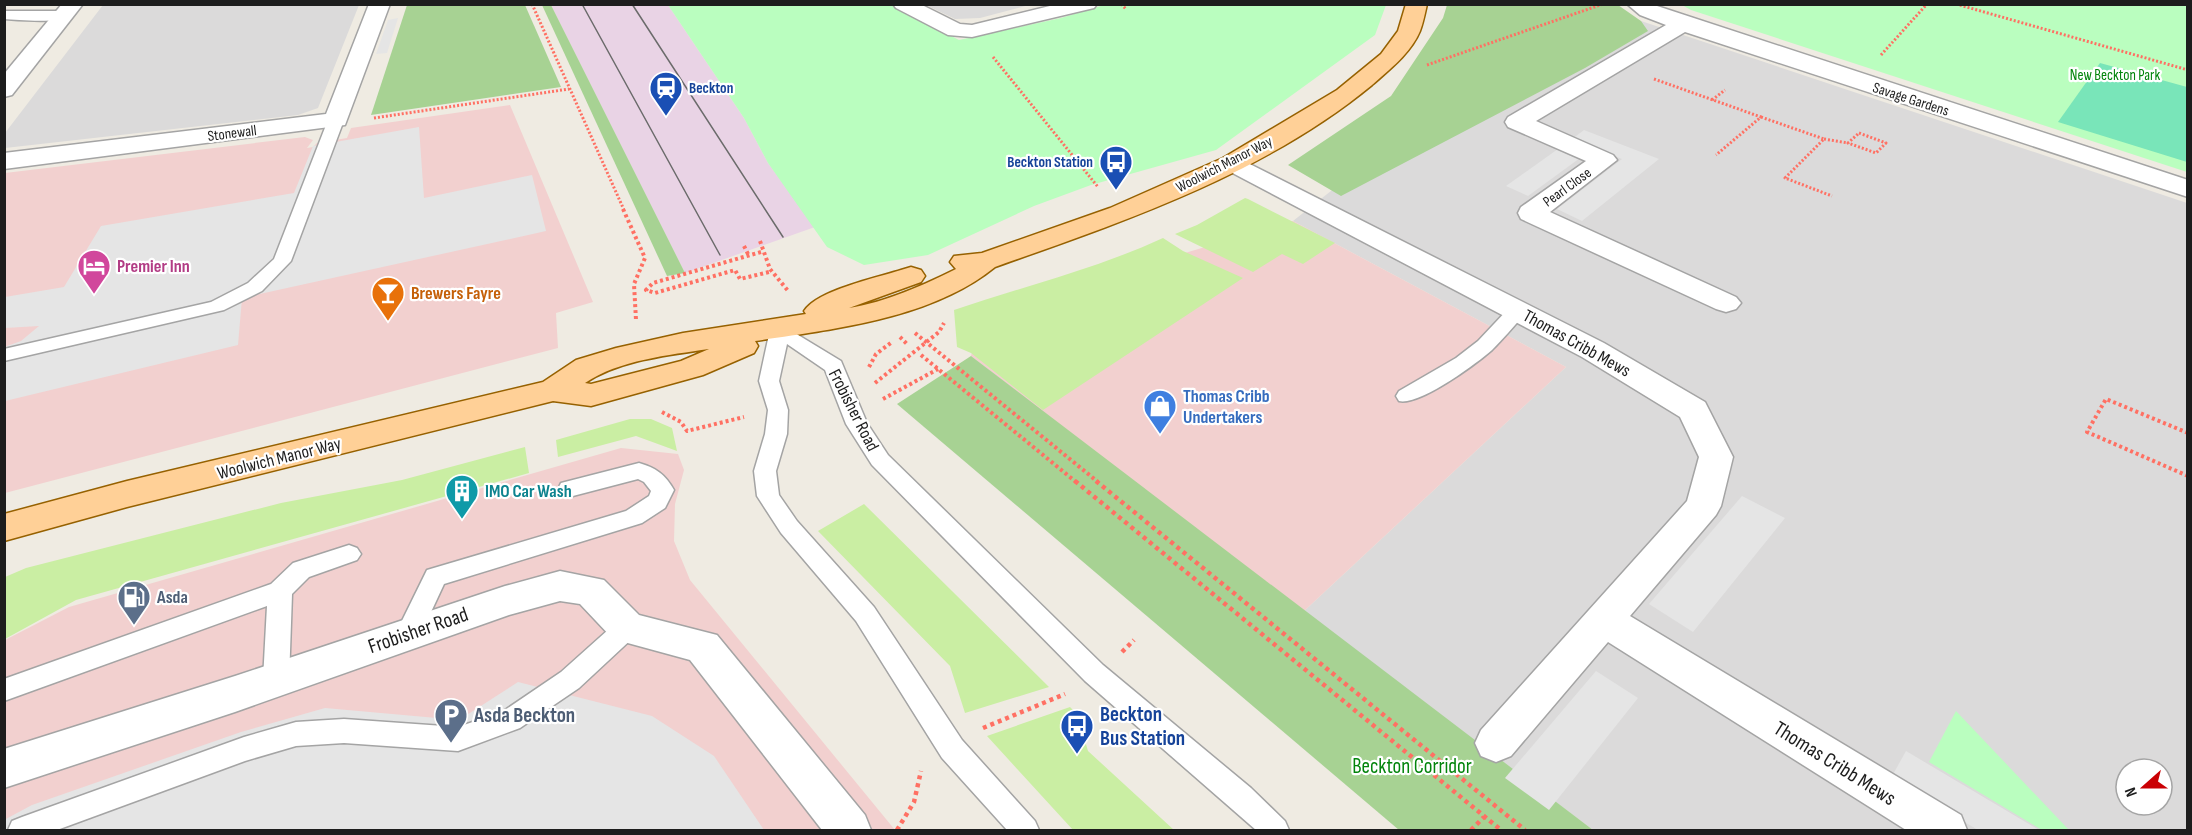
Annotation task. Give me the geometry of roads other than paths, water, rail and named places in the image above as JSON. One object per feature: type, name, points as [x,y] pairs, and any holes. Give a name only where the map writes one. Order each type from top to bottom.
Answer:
[{"type":"main road","name":"Woolwich Manor Way","points":[[4,528],[127,494],[553,390],[591,395],[608,391],[692,368],[780,330],[870,314],[944,286],[970,273],[985,261],[1120,214],[1232,163],[1293,128],[1369,77],[1389,59],[1409,32],[1417,4]]},
{"type":"street","points":[[335,122],[380,4]]},
{"type":"street","points":[[903,4],[956,30],[972,31],[1087,4]]},
{"type":"street","name":"Savage Gardens","points":[[1637,4],[1647,11],[1683,24],[2187,189]]},
{"type":"street","points":[[4,90],[69,10]]},
{"type":"street","name":"Pearl Close","points":[[1683,24],[1517,122],[1604,160],[1531,213],[1726,303]]},
{"type":"street","name":"Stonewall","points":[[4,161],[335,122]]},
{"type":"street","name":"Thomas Cribb Mews","points":[[1232,163],[1593,350],[1693,410],[1716,457],[1703,506],[1496,743]]},
{"type":"street","name":"Frobisher Road","points":[[4,769],[276,680],[409,633],[560,586],[591,591],[627,628]]},
{"type":"street","name":"Thomas Cribb Mews","points":[[1602,619],[1945,831]]},
{"type":"street","points":[[627,628],[704,647],[849,831]]},
{"type":"lane","points":[[4,15],[26,17],[69,10]]},
{"type":"lane","points":[[4,355],[217,306],[255,287],[282,261],[335,122]]},
{"type":"lane","points":[[1406,396],[1462,363],[1485,345],[1517,310]]},
{"type":"lane","points":[[780,330],[769,381],[778,410],[776,434],[765,471],[768,496],[789,527],[865,614],[952,749],[1025,831]]},
{"type":"lane","name":"Frobisher Road","points":[[780,330],[834,366],[857,424],[880,460],[1094,673],[1241,798],[1275,831]]},
{"type":"lane","points":[[409,633],[435,577],[634,517],[657,502],[663,490],[652,476],[639,471],[570,489]]},
{"type":"lane","points":[[4,690],[280,591],[301,570],[350,554]]},
{"type":"lane","points":[[276,680],[280,591]]},
{"type":"lane","points":[[22,831],[244,750],[296,734],[344,731],[458,739],[511,720],[570,680],[627,628]]},
{"type":"tram line","points":[[582,4],[720,255]]},
{"type":"tram line","points":[[632,4],[783,237]]},
{"type":"place","name":"Beckton","points":[[666,117]]},
{"type":"place","name":"Beckton Station","points":[[1116,191]]},
{"type":"place","name":"Premier Inn","points":[[94,295]]},
{"type":"place","name":"Brewers Fayre","points":[[388,322]]},
{"type":"place","name":"Thomas Cribb Undertakers","points":[[1160,435]]},
{"type":"place","name":"IMO Car Wash","points":[[462,520]]},
{"type":"place","name":"Asda","points":[[134,626]]},
{"type":"place","name":"Asda Beckton","points":[[451,744]]},
{"type":"place","name":"Beckton Bus Station","points":[[1077,755]]},
{"type":"park label","name":"New Beckton Park","points":[[2115,75]]},
{"type":"park label","name":"Beckton Corridor","points":[[1412,766]]}]
